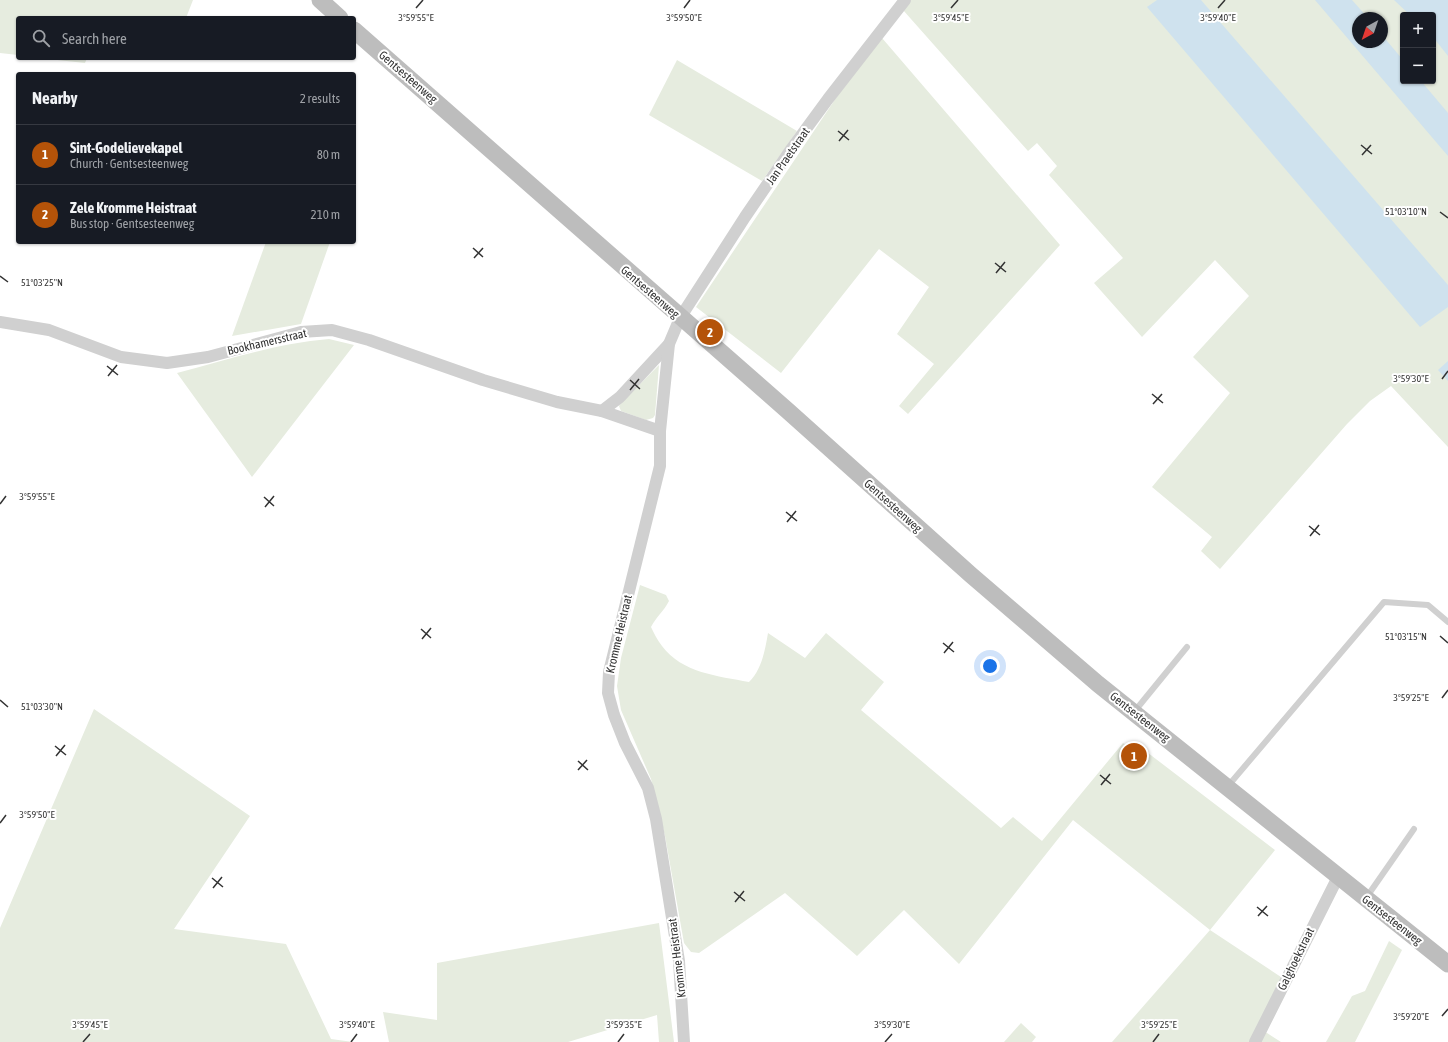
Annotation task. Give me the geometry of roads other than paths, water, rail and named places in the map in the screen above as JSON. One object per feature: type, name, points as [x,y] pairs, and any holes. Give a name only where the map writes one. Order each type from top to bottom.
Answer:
[{"type":"main road","points":[[320,0],[338,16]]},
{"type":"main road","name":"Gentsesteenweg","points":[[356,32],[971,575],[1098,684],[1448,964]]},
{"type":"street","name":"Jan Praetstraat","points":[[680,318],[745,217],[792,148],[905,0]]},
{"type":"street","name":"Kromme Heistraat","points":[[680,318],[668,344],[660,431],[660,466],[610,672],[608,693],[614,715],[625,743],[648,788],[656,819],[679,961],[684,1042]]},
{"type":"street","name":"Bookhamersstraat","points":[[0,322],[49,330],[121,357],[167,363],[208,357],[301,332],[332,330],[369,340],[483,380],[557,402],[602,411],[660,431]]},
{"type":"street","points":[[602,411],[620,396],[668,344]]},
{"type":"street","name":"Galghoekstraat","points":[[1255,1042],[1338,877]]},
{"type":"lane","points":[[1227,787],[1384,602],[1428,605],[1448,622]]},
{"type":"lane","points":[[1134,712],[1187,647]]},
{"type":"lane","points":[[1365,899],[1414,829]]},
{"type":"water","points":[[1157,0],[1201,0],[1448,285],[1448,307],[1420,327],[1147,7]]},
{"type":"water","points":[[1315,0],[1352,0],[1363,12],[1352,12],[1352,43]]},
{"type":"water","points":[[1394,0],[1448,0],[1448,56],[1436,41],[1436,12],[1407,12]]},
{"type":"water","points":[[1388,42],[1400,56],[1400,84],[1424,84],[1448,113],[1448,156],[1356,48],[1388,48]]},
{"type":"water","points":[[1448,361],[1448,381],[1438,370]]},
{"type":"place","name":"Zele Kromme Heistraat","points":[[710,332]]},
{"type":"place","name":"Sint-Godelievekapel","points":[[1134,756]]}]
